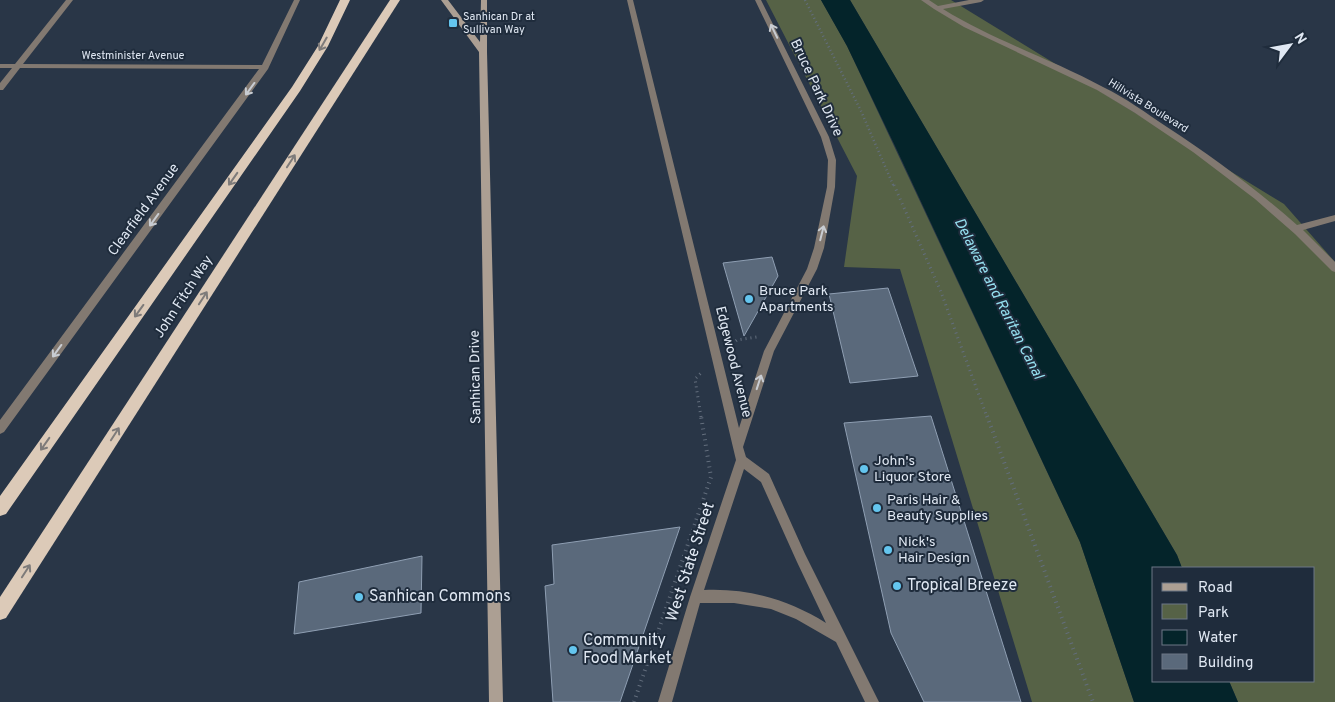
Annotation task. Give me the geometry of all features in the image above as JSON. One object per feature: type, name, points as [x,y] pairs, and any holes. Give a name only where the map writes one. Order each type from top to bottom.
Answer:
[{"type":"highway","name":"John Fitch Way","points":[[0,509],[296,89],[323,46],[345,0]]},
{"type":"highway","name":"John Fitch Way","points":[[0,612],[395,0]]},
{"type":"main road","points":[[444,0],[483,52]]},
{"type":"main road","name":"Sanhican Drive","points":[[484,0],[483,52],[496,702]]},
{"type":"street","points":[[0,88],[70,0]]},
{"type":"street","name":"Clearfield Avenue","points":[[0,429],[265,68],[274,52],[296,0]]},
{"type":"street","name":"Edgewood Avenue","points":[[630,0],[661,136],[741,460]]},
{"type":"street","name":"Bruce Park Drive","points":[[738,445],[770,351],[812,269],[826,215],[832,173],[832,160],[825,137],[758,0]]},
{"type":"street","name":"Hillvista Boulevard","points":[[924,0],[968,27],[1102,89],[1135,110],[1203,155],[1261,198],[1296,228],[1335,268]]},
{"type":"street","points":[[936,8],[981,0]]},
{"type":"street","name":"Westminister Avenue","points":[[0,66],[265,68]]},
{"type":"street","points":[[1296,228],[1335,218]]},
{"type":"street","points":[[741,460],[765,478],[872,702]]},
{"type":"street","name":"West State Street","points":[[665,702],[696,597],[741,460]]},
{"type":"street","points":[[696,597],[724,595],[752,598],[795,612],[839,636]]},
{"type":"path","points":[[805,0],[861,111],[941,292],[1093,702]]},
{"type":"path","points":[[634,702],[710,477],[695,379],[716,357],[737,340],[756,337],[761,329]]},
{"type":"green space","points":[[766,0],[821,0],[847,46],[1080,542],[1134,702],[1032,702],[900,269],[844,267],[857,176]]},
{"type":"green space","points":[[850,0],[951,0],[1284,204],[1335,262],[1335,702],[1238,702],[1229,682],[1315,682],[1315,567],[1182,567],[1177,555]]},
{"type":"water","name":"Delaware and Raritan Canal","points":[[821,0],[850,0],[1177,555],[1182,567],[1152,567],[1152,682],[1229,682],[1238,702],[1134,702],[1080,542],[847,46]]},
{"type":"building","name":"Bruce Park Apartments","points":[[772,257],[778,276],[744,336],[723,263]]},
{"type":"building","points":[[888,288],[918,376],[850,383],[829,294]]},
{"type":"building","points":[[931,416],[1021,702],[924,702],[891,633],[844,423]]},
{"type":"building","points":[[680,527],[620,702],[553,702],[545,586],[554,584],[552,545]]},
{"type":"building","name":"Sanhican Commons","points":[[422,556],[421,613],[294,634],[299,582]]},
{"type":"place","name":"Sanhican Dr at Sullivan Way","points":[[453,23]]},
{"type":"place","name":"Bruce Park Apartments","points":[[749,299]]},
{"type":"place","name":"John's Liquor Store","points":[[864,469]]},
{"type":"place","name":"Paris Hair & Beauty Supplies","points":[[877,508]]},
{"type":"place","name":"Nick's Hair Design","points":[[888,550]]},
{"type":"place","name":"Tropical Breeze","points":[[897,586]]},
{"type":"place","name":"Sanhican Commons","points":[[359,597]]},
{"type":"place","name":"Community Food Market","points":[[573,650]]}]
